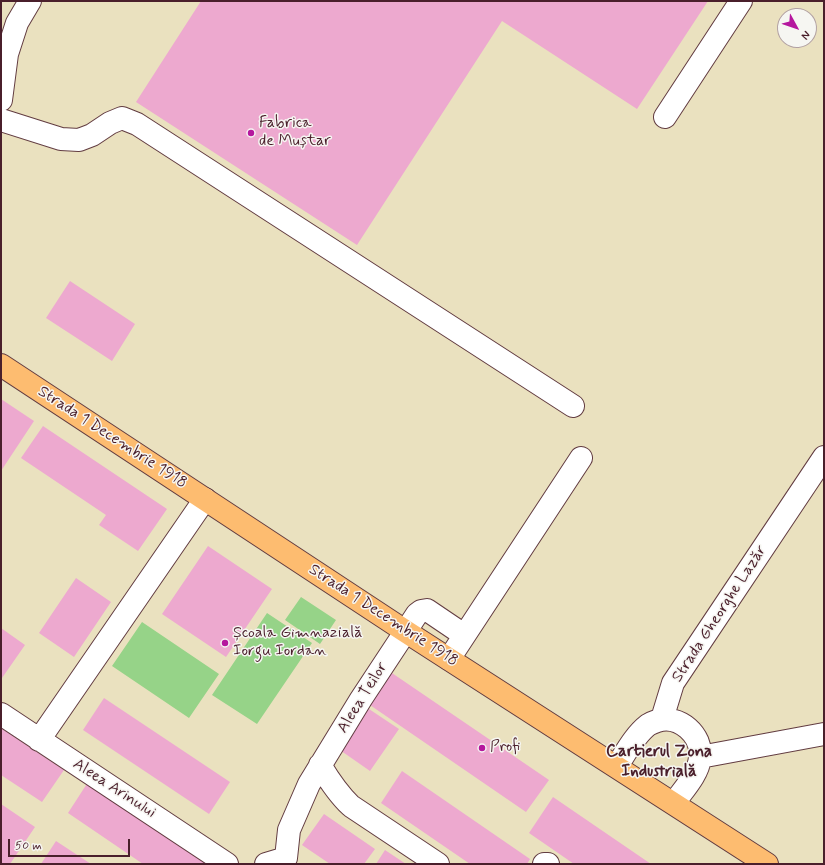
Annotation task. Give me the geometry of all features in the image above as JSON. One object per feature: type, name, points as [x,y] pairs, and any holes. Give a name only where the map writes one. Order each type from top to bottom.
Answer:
[{"type":"main road","name":"Strada 1 Decembrie 1918","points":[[1,366],[405,631],[768,864]]},
{"type":"street","points":[[1,100],[9,48],[17,23],[30,1]]},
{"type":"street","points":[[665,117],[742,1]]},
{"type":"street","points":[[1,120],[62,140],[79,140],[92,136],[110,123],[122,118],[137,124],[573,406]]},
{"type":"street","name":"Strada Gheorghe Lazăr","points":[[662,720],[673,683],[824,457]]},
{"type":"street","points":[[449,659],[580,458]]},
{"type":"street","points":[[39,740],[205,499]]},
{"type":"street","name":"Aleea Teilor","points":[[282,862],[289,830],[309,784],[417,614],[421,611],[427,610],[464,635]]},
{"type":"street","name":"Aleea Arinului","points":[[1,714],[227,864]]},
{"type":"street","points":[[617,766],[636,737],[650,724],[662,720],[674,720],[686,726],[698,741],[700,757],[698,767],[693,776],[674,803]]},
{"type":"street","points":[[700,757],[824,734]]},
{"type":"street","points":[[320,765],[341,796],[351,806],[438,864]]},
{"type":"green space","points":[[301,597],[336,620],[320,644],[285,620]]},
{"type":"green space","points":[[267,613],[312,643],[257,724],[212,695]]},
{"type":"green space","points":[[142,622],[219,674],[189,718],[112,666]]},
{"type":"building","points":[[201,1],[708,1],[637,109],[502,21],[357,245],[136,102]]},
{"type":"building","points":[[70,281],[135,324],[112,361],[46,318]]},
{"type":"building","points":[[1,399],[34,421],[1,471]]},
{"type":"building","points":[[43,426],[167,509],[138,551],[99,525],[106,515],[21,458]]},
{"type":"building","points":[[208,546],[272,589],[226,657],[162,614]]},
{"type":"building","points":[[76,578],[111,602],[74,657],[39,633]]},
{"type":"building","points":[[1,628],[25,645],[2,678],[1,678]]},
{"type":"building","points":[[389,671],[549,780],[526,812],[367,703]]},
{"type":"building","points":[[104,698],[230,782],[209,814],[83,730]]},
{"type":"building","points":[[366,707],[399,729],[370,771],[337,748]]},
{"type":"building","points":[[1,728],[64,770],[42,802],[1,775]]},
{"type":"building","points":[[402,771],[530,859],[527,864],[470,864],[381,803]]},
{"type":"building","points":[[90,779],[216,864],[143,864],[68,813]]},
{"type":"building","points":[[553,797],[651,864],[574,864],[529,833]]},
{"type":"building","points":[[1,804],[35,827],[10,864],[1,864]]},
{"type":"building","points":[[324,814],[375,849],[364,864],[330,864],[302,845]]},
{"type":"building","points":[[56,841],[91,864],[41,864]]},
{"type":"building","points":[[385,850],[406,864],[376,864]]},
{"type":"place","name":"Fabrica de Muștar","points":[[251,133]]},
{"type":"place","name":"Școala Gimnazială Iorgu Iordan","points":[[225,643]]},
{"type":"place","name":"Profi","points":[[482,748]]},
{"type":"district","name":"Cartierul Zona Industrială","points":[[659,762]]}]
